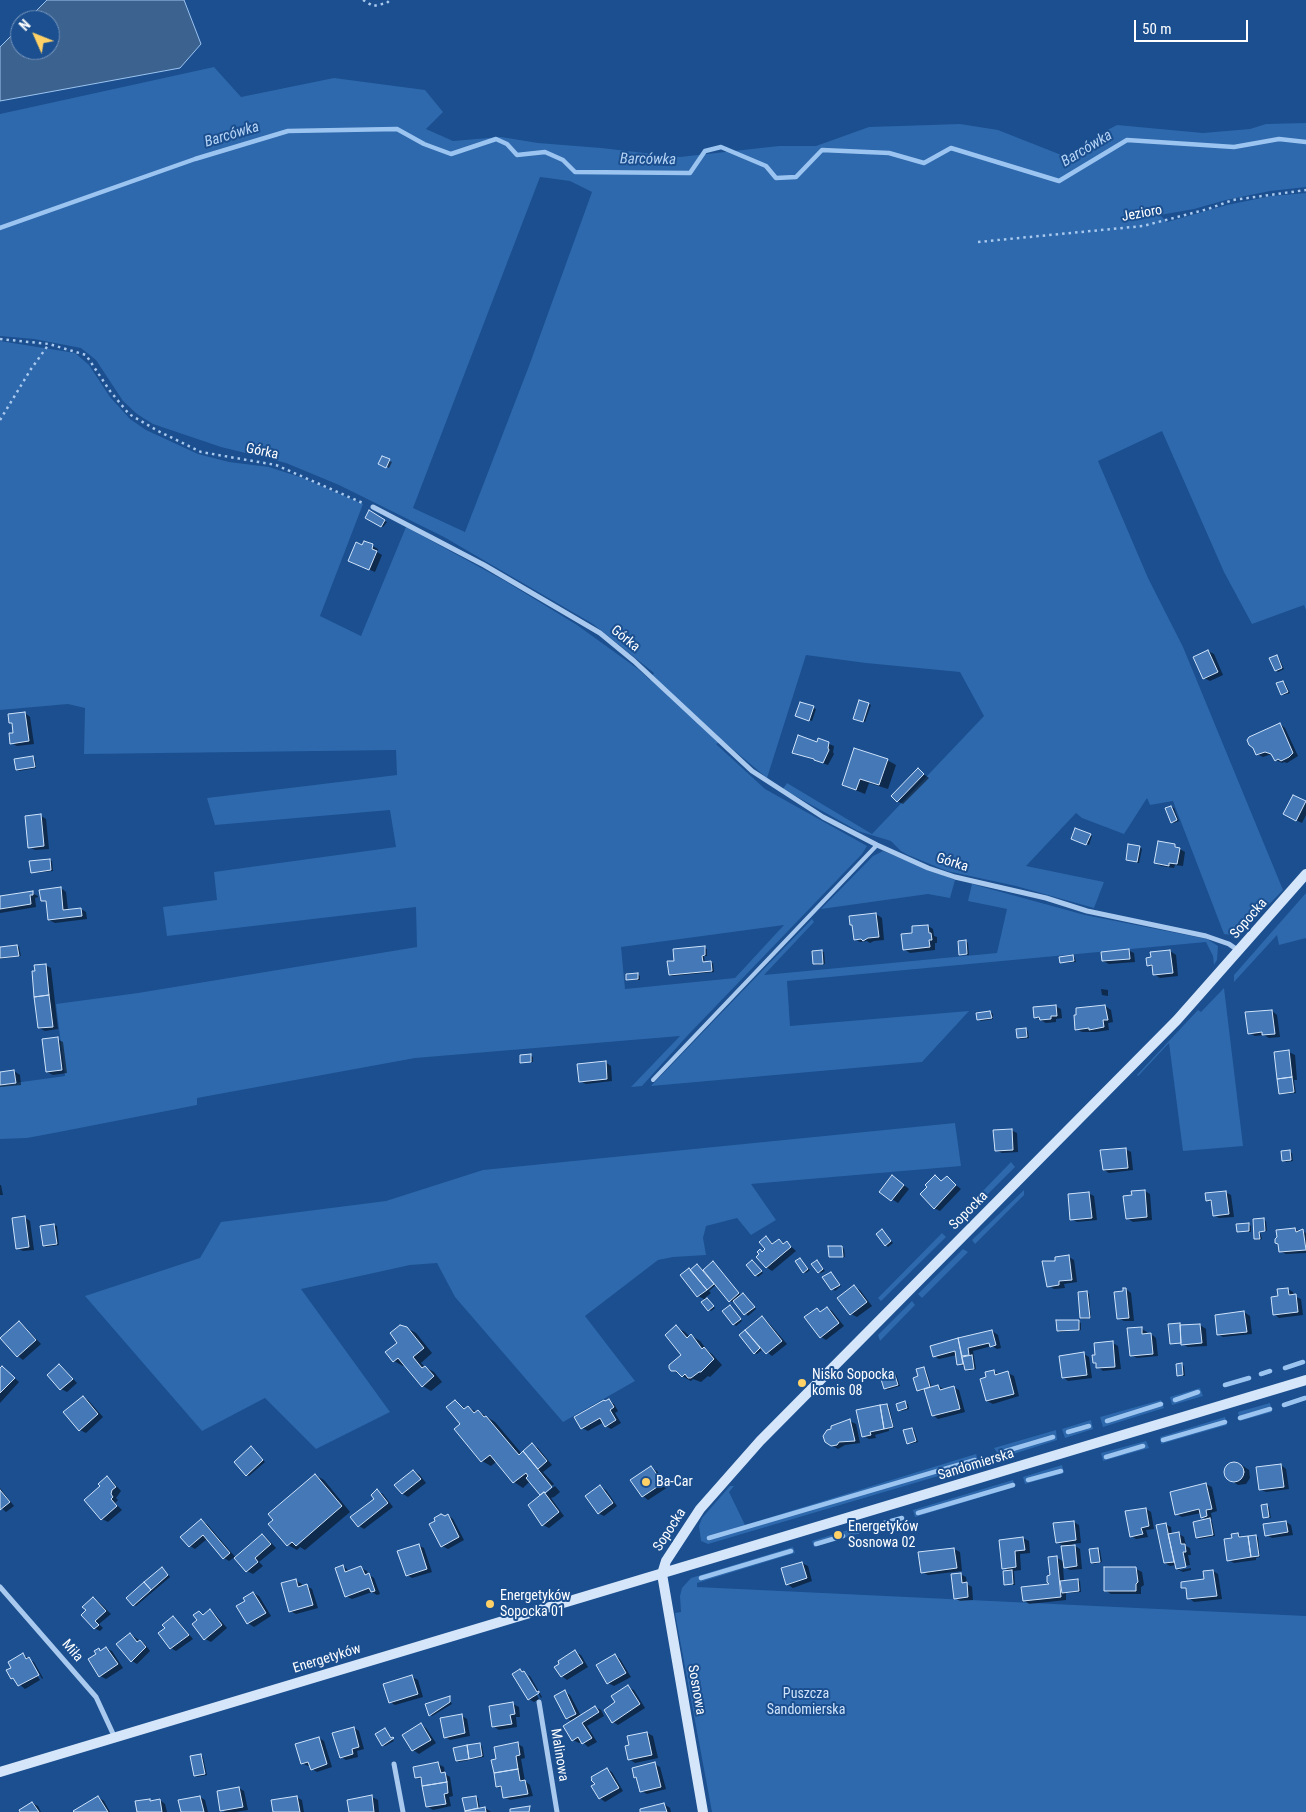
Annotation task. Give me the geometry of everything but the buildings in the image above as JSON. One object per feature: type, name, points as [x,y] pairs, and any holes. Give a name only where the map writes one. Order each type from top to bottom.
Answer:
[{"type":"main road","name":"Sopocka","points":[[662,1574],[666,1561],[700,1509],[754,1447],[1177,1020],[1240,951],[1306,874]]},
{"type":"main road","name":"Sandomierska","points":[[662,1574],[1304,1382]]},
{"type":"main road","name":"Energetyków","points":[[0,1772],[662,1574]]},
{"type":"main road","name":"Sosnowa","points":[[662,1574],[703,1812]]},
{"type":"street","name":"Górka","points":[[373,507],[484,565],[600,633],[634,661],[752,771],[823,817],[877,845],[928,868],[955,877],[1046,898],[1087,911],[1206,936],[1229,944],[1240,951]]},
{"type":"street","name":"Miła","points":[[0,1588],[96,1696],[114,1738]]},
{"type":"street","name":"Malinowa","points":[[539,1702],[558,1812]]},
{"type":"street","points":[[394,1764],[403,1812]]},
{"type":"lane","points":[[653,1080],[877,845]]},
{"type":"path","points":[[363,0],[372,6],[387,3],[390,0]]},
{"type":"path","name":"Jezioro","points":[[978,242],[1143,226],[1208,210],[1234,200],[1306,190]]},
{"type":"path","name":"Górka","points":[[0,339],[49,344],[86,355],[129,414],[158,431],[201,452],[276,465],[373,507]]},
{"type":"path","points":[[0,420],[31,369],[49,344]]},
{"type":"green space","points":[[214,67],[241,97],[334,78],[425,90],[443,112],[426,129],[453,141],[501,137],[538,143],[680,157],[779,146],[816,146],[869,127],[960,124],[998,130],[1074,160],[1098,135],[1117,125],[1203,133],[1250,129],[1266,124],[1306,123],[1306,187],[1270,191],[1160,215],[1167,222],[1227,205],[1271,196],[1306,193],[1306,610],[1304,605],[1252,624],[1224,572],[1162,431],[1098,461],[1148,578],[1183,647],[1283,890],[1243,931],[1232,935],[1224,934],[1173,801],[1150,805],[1147,798],[1124,834],[1082,818],[1076,813],[1026,866],[1104,882],[1094,908],[1016,886],[947,871],[908,855],[891,841],[858,831],[783,789],[787,783],[872,834],[984,716],[960,672],[806,655],[767,778],[723,741],[716,744],[765,789],[867,846],[862,854],[688,1035],[642,1086],[631,1087],[680,1036],[415,1058],[197,1098],[197,1105],[59,1132],[27,1138],[0,1139],[0,1085],[65,1076],[56,1004],[138,993],[417,947],[416,907],[167,936],[163,907],[217,900],[214,872],[396,847],[390,810],[215,825],[207,798],[397,775],[396,750],[84,754],[85,708],[68,704],[0,710],[0,341],[75,353],[89,365],[110,397],[130,419],[146,430],[198,454],[229,462],[269,467],[303,478],[363,504],[320,616],[361,636],[406,527],[505,581],[577,625],[638,669],[650,680],[654,673],[593,624],[444,537],[339,485],[286,463],[221,447],[153,424],[137,414],[123,401],[96,360],[81,348],[34,339],[0,336],[0,114]],"holes":[[[540,177],[570,181],[592,192],[529,366],[465,532],[413,508]],[[784,925],[735,978],[625,989],[621,947]]]},
{"type":"green space","points":[[883,851],[955,880],[950,898],[928,894],[821,909],[873,856]]},
{"type":"green space","points":[[972,884],[1085,915],[1207,939],[1218,946],[1217,960],[1214,965],[1213,956],[1206,942],[787,981],[790,1026],[969,1011],[922,1062],[651,1086],[812,919],[814,922],[764,975],[997,953],[1007,909],[968,901]]},
{"type":"green space","points":[[1306,893],[1306,938],[1279,945],[1277,935],[1234,982],[1234,975]]},
{"type":"green space","points":[[1224,988],[1243,1146],[1183,1151],[1169,1043],[1137,1075],[1198,1010],[1201,1012]]},
{"type":"green space","points":[[955,1123],[961,1166],[751,1184],[776,1220],[751,1235],[737,1218],[706,1226],[703,1238],[706,1255],[658,1260],[585,1316],[635,1381],[563,1422],[455,1297],[437,1263],[410,1265],[301,1289],[390,1412],[316,1449],[265,1398],[202,1431],[85,1296],[200,1258],[221,1222],[386,1201],[483,1170]]},
{"type":"green space","points":[[1011,1162],[1015,1167],[979,1203],[975,1199]]},
{"type":"green space","points":[[1024,1190],[1024,1195],[975,1244],[972,1240]]},
{"type":"green space","points":[[942,1233],[946,1237],[881,1301],[878,1298]]},
{"type":"green space","points":[[963,1249],[968,1252],[922,1298],[918,1294]]},
{"type":"green space","points":[[912,1301],[915,1305],[880,1341],[878,1335]]},
{"type":"green space","points":[[1200,1388],[1203,1396],[1172,1405],[1170,1397]]},
{"type":"green space","points":[[1161,1400],[1164,1408],[1103,1427],[1100,1417]]},
{"type":"green space","points":[[1270,1403],[1272,1412],[1240,1421],[1238,1412]]},
{"type":"green space","points":[[1225,1417],[1227,1425],[1161,1444],[1160,1437]]},
{"type":"green space","points":[[1091,1420],[1093,1429],[1065,1438],[1062,1429]]},
{"type":"green space","points":[[1056,1430],[1057,1440],[1001,1458],[994,1448]]},
{"type":"green space","points":[[1146,1441],[1149,1448],[1103,1461],[1101,1453]]},
{"type":"green space","points":[[976,1454],[979,1464],[708,1544],[701,1541],[699,1526],[702,1518],[730,1486],[734,1486],[729,1492],[745,1525]]},
{"type":"green space","points":[[1062,1465],[1064,1473],[1025,1484],[1023,1477]]},
{"type":"green space","points":[[1013,1480],[1015,1487],[915,1517],[913,1510]]},
{"type":"green space","points":[[868,1524],[870,1530],[814,1547],[812,1541]]},
{"type":"green space","name":"Puszcza Sandomierska","points":[[793,1547],[795,1553],[697,1583],[697,1587],[1306,1616],[1306,1812],[712,1812],[675,1613],[681,1612],[680,1596],[682,1588],[691,1578]]},
{"type":"shaded area","points":[[47,0],[184,0],[201,44],[180,68],[0,101],[0,47],[10,37],[10,60],[60,60],[60,10],[37,10]]},
{"type":"waterway","name":"Barcówka","points":[[0,228],[195,159],[288,131],[397,129],[424,144],[451,154],[496,139],[507,144],[517,155],[545,152],[563,160],[575,172],[690,173],[705,151],[721,147],[766,166],[776,178],[796,177],[822,150],[889,153],[924,163],[951,148],[1059,181],[1127,140],[1234,147],[1279,139],[1306,142]]},
{"type":"waterway","points":[[1285,1368],[1303,1362]]},
{"type":"waterway","points":[[1261,1374],[1270,1371]]},
{"type":"waterway","points":[[1225,1385],[1249,1378]]},
{"type":"waterway","points":[[1175,1400],[1198,1392]]},
{"type":"waterway","points":[[1284,1405],[1305,1398]]},
{"type":"waterway","points":[[1107,1421],[1161,1404]]},
{"type":"waterway","points":[[1240,1418],[1270,1409]]},
{"type":"waterway","points":[[1163,1440],[1225,1422]]},
{"type":"waterway","points":[[1068,1432],[1089,1426]]},
{"type":"waterway","points":[[1006,1451],[1053,1437]]},
{"type":"waterway","points":[[1106,1457],[1143,1446]]},
{"type":"waterway","points":[[709,1538],[975,1460]]},
{"type":"waterway","points":[[1028,1480],[1061,1471]]},
{"type":"waterway","points":[[918,1513],[1013,1485]]},
{"type":"waterway","points":[[884,1523],[902,1518]]},
{"type":"waterway","points":[[858,1531],[868,1528]]},
{"type":"waterway","points":[[816,1544],[843,1536]]},
{"type":"waterway","points":[[701,1578],[791,1551]]},
{"type":"place","name":"Nisko Sopocka komis 08","points":[[802,1383]]},
{"type":"place","name":"Ba-Car","points":[[646,1482]]},
{"type":"place","name":"Energetyków Sosnowa 02","points":[[838,1535]]},
{"type":"place","name":"Energetyków Sopocka 01","points":[[490,1604]]}]
